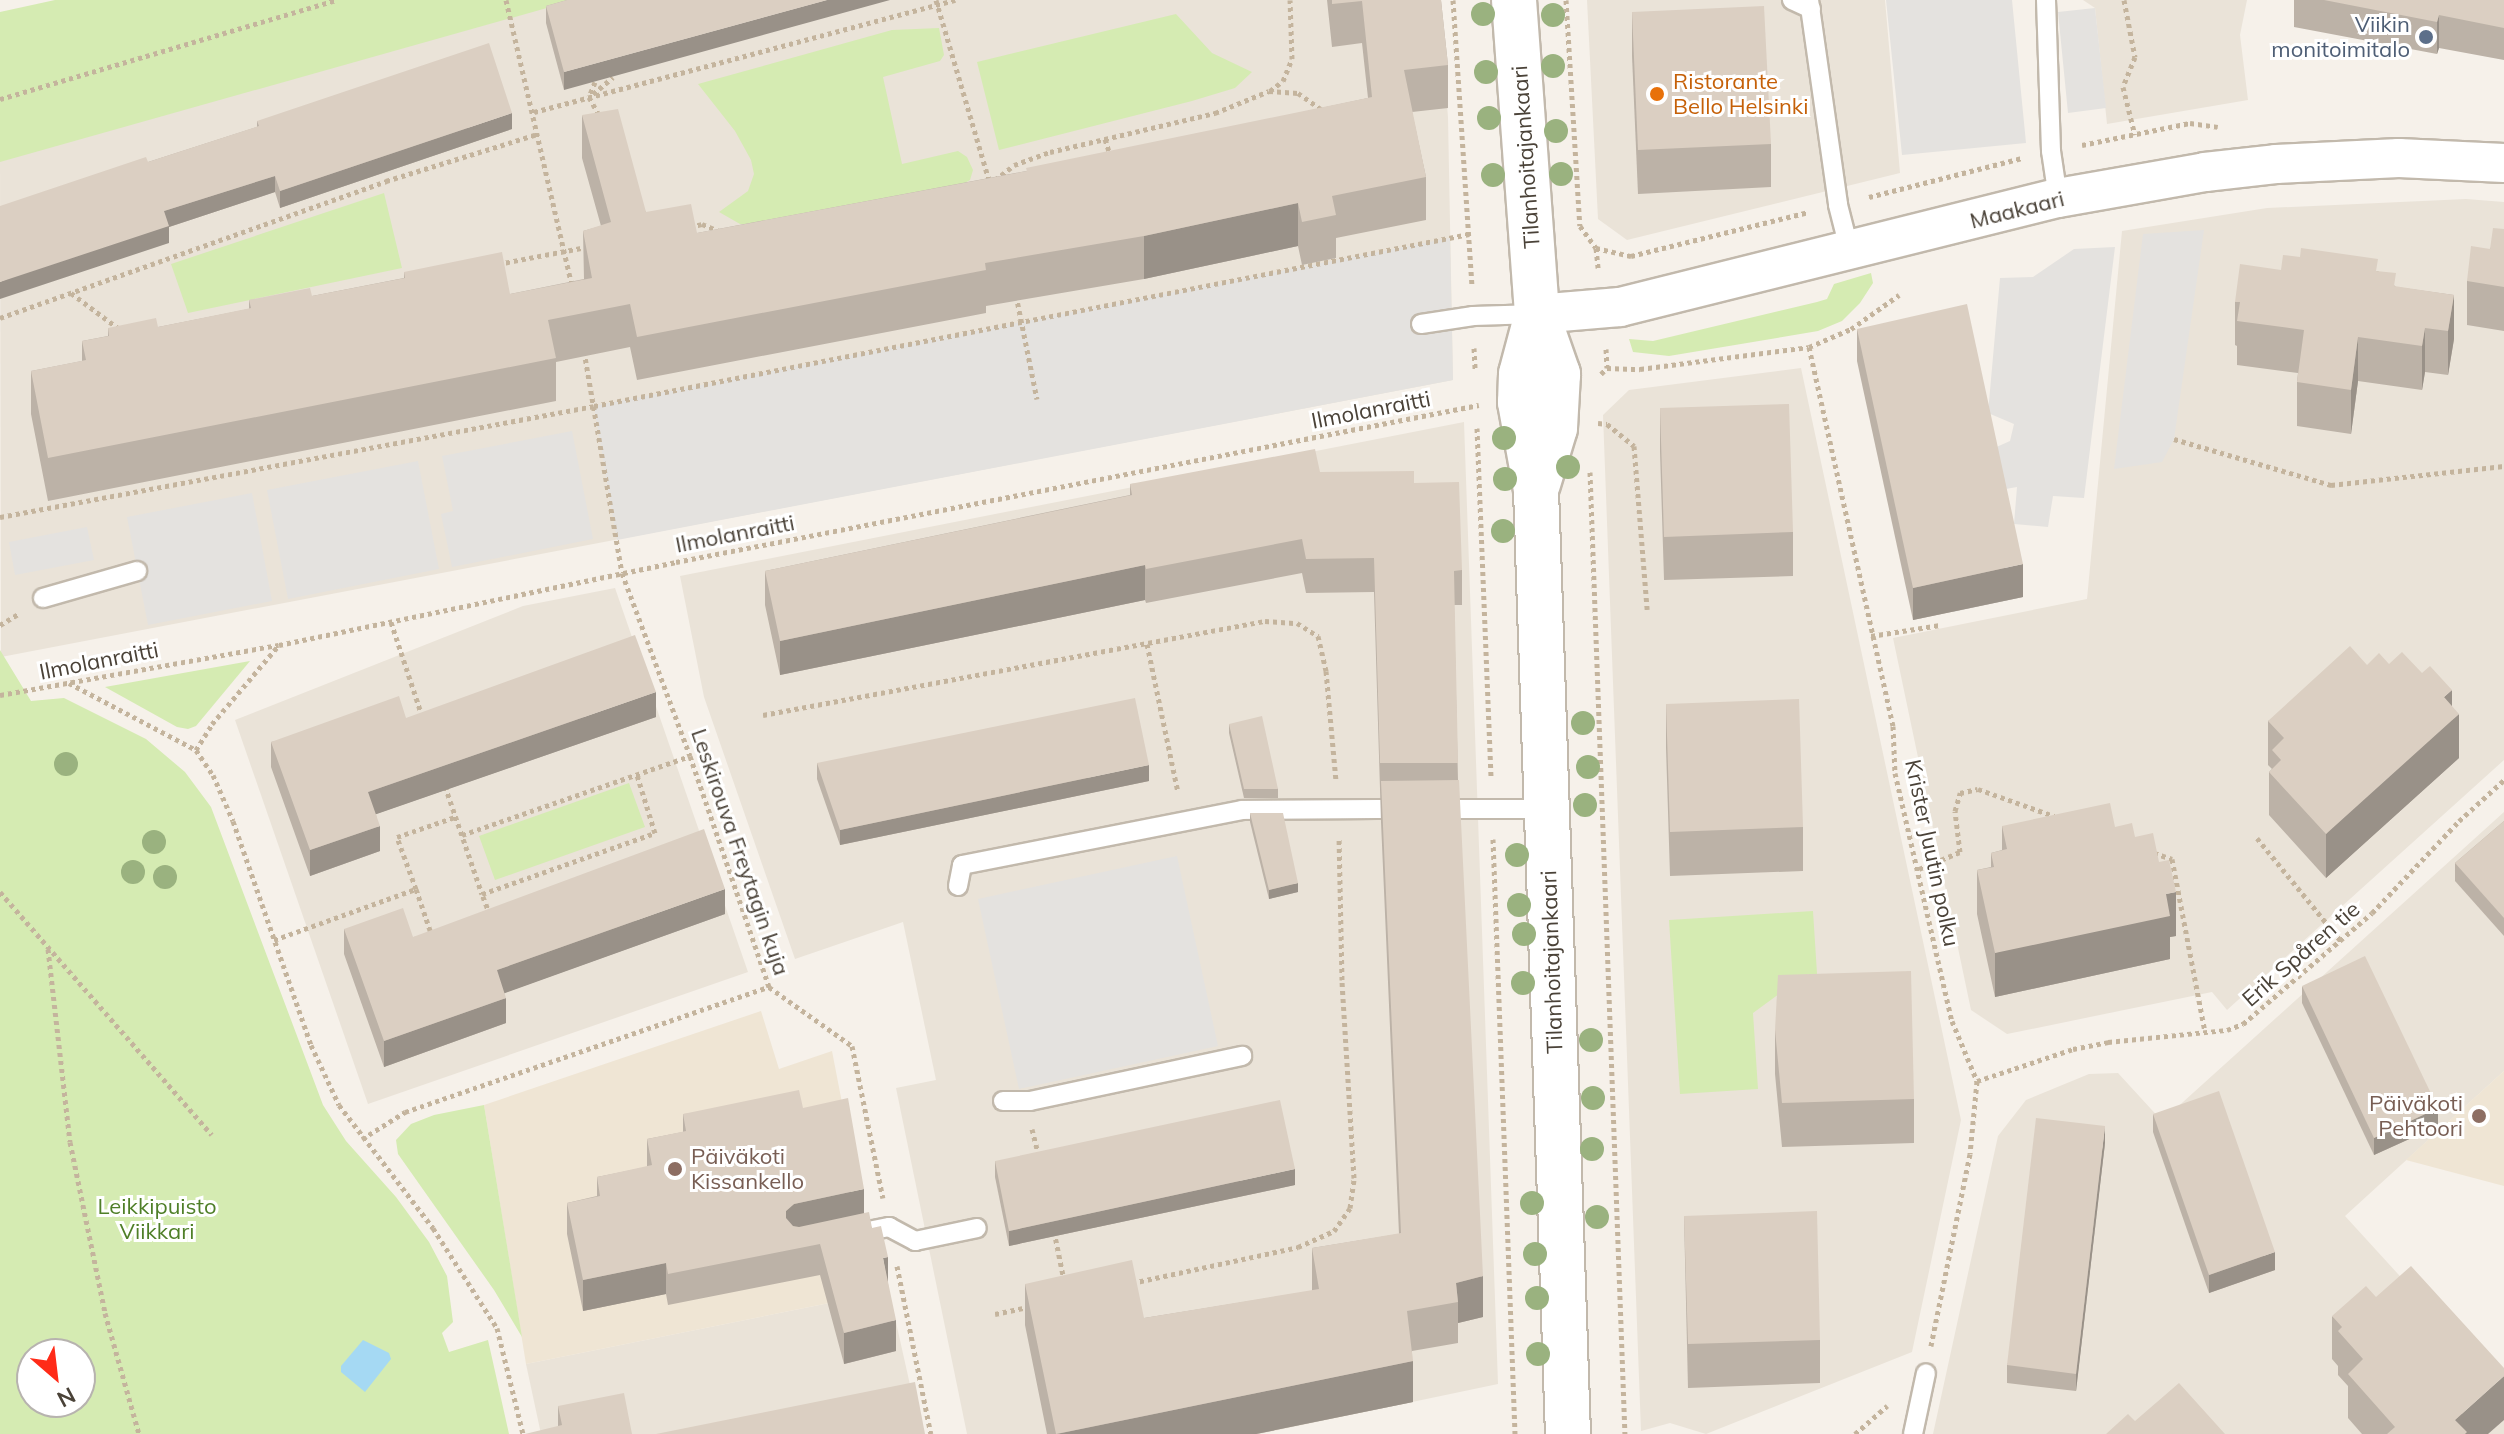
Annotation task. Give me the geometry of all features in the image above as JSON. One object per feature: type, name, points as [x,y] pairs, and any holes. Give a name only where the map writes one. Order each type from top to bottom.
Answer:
[{"type":"street","name":"Tilanhoitajankaari","points":[[1514,0],[1537,314],[1558,374],[1555,428],[1536,490],[1568,1434]]},
{"type":"street","name":"Maakaari","points":[[1537,314],[1620,307],[2058,198],[2205,172],[2276,164],[2399,158],[2504,163]]},
{"type":"lane","points":[[1792,0],[1810,4],[1838,205],[1850,252]]},
{"type":"lane","points":[[2046,0],[2051,151],[2058,198]]},
{"type":"lane","points":[[1421,324],[1473,316],[1537,314]]},
{"type":"lane","points":[[43,598],[137,571]]},
{"type":"lane","points":[[958,886],[962,865],[1242,810],[1547,809]]},
{"type":"lane","points":[[1003,1101],[1027,1100],[1242,1056]]},
{"type":"lane","points":[[843,1237],[889,1227],[915,1241],[977,1228]]},
{"type":"lane","points":[[1913,1434],[1926,1373]]},
{"type":"path","points":[[0,99],[336,0]]},
{"type":"path","points":[[506,0],[574,297]]},
{"type":"path","points":[[534,112],[937,2],[955,0]]},
{"type":"path","points":[[937,2],[993,192],[996,177],[1014,165],[1215,113],[1269,91],[1283,81],[1292,59],[1290,0]]},
{"type":"path","points":[[0,517],[594,406],[1469,234],[1453,0]]},
{"type":"path","points":[[1566,0],[1580,226],[1596,248]]},
{"type":"path","points":[[2124,0],[2135,57],[2123,87],[2135,135]]},
{"type":"path","points":[[589,97],[613,77]]},
{"type":"path","points":[[589,97],[595,82]]},
{"type":"path","points":[[1269,91],[1298,93],[1321,106],[1331,119]]},
{"type":"path","points":[[589,97],[603,123]]},
{"type":"path","points":[[0,318],[386,181],[538,134]]},
{"type":"path","points":[[1105,139],[1114,165]]},
{"type":"path","points":[[686,227],[702,224],[725,234]]},
{"type":"path","points":[[488,266],[595,245]]},
{"type":"path","points":[[71,293],[119,329]]},
{"type":"path","points":[[1016,293],[1037,399]]},
{"type":"path","points":[[1593,382],[1607,368],[1640,369],[1809,347],[1851,329],[1899,295]]},
{"type":"path","name":"Leskirouva Freytagin kuja","points":[[582,344],[622,573],[690,756],[769,987],[852,1046],[931,1434]]},
{"type":"path","name":"Krister Juutin polku","points":[[1809,347],[1893,726],[1895,773],[1952,1021],[1977,1081],[1970,1154],[1926,1373]]},
{"type":"path","name":"Ilmolanraitti","points":[[0,695],[279,645],[622,573],[1476,406],[1492,809]]},
{"type":"path","points":[[1589,423],[1607,424],[1634,446],[1647,609]]},
{"type":"path","points":[[2174,439],[2331,485],[2504,466]]},
{"type":"path","points":[[1590,470],[1625,1434]]},
{"type":"path","points":[[763,715],[1265,621],[1297,623],[1318,636],[1326,671],[1339,808],[1342,980],[1354,1178],[1350,1208],[1334,1231],[1298,1247],[1128,1284]]},
{"type":"path","points":[[391,622],[425,727]]},
{"type":"path","points":[[1871,636],[1940,625]]},
{"type":"path","points":[[1147,644],[1184,822]]},
{"type":"path","points":[[196,750],[212,724],[279,645]]},
{"type":"path","points":[[69,683],[196,750],[213,775],[233,821],[311,1045],[339,1105],[433,1228],[497,1328],[523,1434]]},
{"type":"path","points":[[462,835],[690,756]]},
{"type":"path","points":[[440,772],[494,928]]},
{"type":"path","points":[[482,894],[655,833],[637,775]]},
{"type":"path","name":"Erik Spåren tie","points":[[1977,1081],[2073,1049],[2227,1030],[2254,1017],[2372,913],[2459,821],[2504,780]]},
{"type":"path","points":[[1919,869],[1960,852],[1955,811],[1960,793],[1978,789],[2067,821]]},
{"type":"path","points":[[1492,809],[1515,1434]]},
{"type":"path","points":[[446,928],[431,933],[397,837],[455,817]]},
{"type":"path","points":[[2257,838],[2341,941]]},
{"type":"path","points":[[2142,848],[2172,859],[2205,1032]]},
{"type":"path","points":[[274,940],[416,889]]},
{"type":"path","points":[[0,892],[212,1135]]},
{"type":"path","points":[[475,918],[489,913]]},
{"type":"path","points":[[48,949],[70,1142],[105,1313],[139,1434]]},
{"type":"path","points":[[362,1139],[405,1112],[769,987]]},
{"type":"path","points":[[1027,1100],[1039,1161]]},
{"type":"path","points":[[1052,1222],[1064,1282]]},
{"type":"path","points":[[995,1314],[1039,1304]]},
{"type":"shaded area","points":[[478,0],[1440,0],[1448,118],[1453,380],[1,657],[0,157]]},
{"type":"shaded area","points":[[1587,0],[1885,0],[1900,173],[1627,240],[1598,219]]},
{"type":"shaded area","points":[[1886,0],[2012,0],[2026,143],[1902,155]]},
{"type":"shaded area","points":[[2083,0],[2247,0],[2240,35],[2248,100],[2107,124],[2095,8]]},
{"type":"shaded area","points":[[2095,8],[2106,108],[2068,113],[2058,12]]},
{"type":"shaded area","points":[[2466,199],[2504,202],[2504,760],[2227,1010],[2212,992],[2007,1034],[1971,1010],[1893,638],[2087,599],[2122,231],[2267,208]]},
{"type":"shaded area","points":[[2204,230],[2174,439],[2162,462],[2114,469],[2143,234]]},
{"type":"shaded area","points":[[1450,238],[1453,380],[617,540],[594,406]]},
{"type":"shaded area","points":[[2115,247],[2084,498],[2053,496],[2048,527],[2014,524],[2017,487],[2000,490],[2023,597],[1953,612],[1897,353],[1992,449],[2010,441],[2014,424],[1988,413],[2000,278],[2033,277],[2074,249]]},
{"type":"shaded area","points":[[1801,368],[1961,1120],[1912,1352],[1706,1434],[1670,1423],[1641,1431],[1603,415],[1629,390]]},
{"type":"shaded area","points":[[1464,422],[1498,1384],[1259,1434],[967,1434],[896,1088],[936,1080],[903,922],[795,959],[704,697],[680,576]]},
{"type":"shaded area","points":[[572,431],[593,539],[452,567],[441,514],[453,511],[442,456]]},
{"type":"shaded area","points":[[418,461],[439,569],[288,599],[267,490]]},
{"type":"shaded area","points":[[252,493],[272,601],[148,625],[127,517]]},
{"type":"shaded area","points":[[87,527],[94,560],[15,575],[9,542]]},
{"type":"shaded area","points":[[615,588],[748,972],[368,1104],[235,720],[523,606]]},
{"type":"shaded area","points":[[2504,812],[2504,1071],[2345,1216],[2504,1390],[2504,1434],[1933,1434],[1998,1136],[2026,1100],[2089,1074],[2118,1073],[2162,1121]]},
{"type":"shaded area","points":[[1177,856],[1218,1046],[1019,1089],[978,899]]},
{"type":"shaded area","name":"Päiväkoti Kissankello","points":[[761,1011],[779,1069],[832,1051],[872,1258],[889,1291],[526,1364],[484,1105]]},
{"type":"shaded area","name":"Päiväkoti Pehtoori","points":[[2504,1071],[2504,1186],[2406,1160]]},
{"type":"shaded area","points":[[889,1291],[921,1434],[541,1434],[526,1364]]},
{"type":"green space","points":[[55,0],[575,0],[0,162],[0,12]]},
{"type":"green space","points":[[1176,14],[1212,53],[1252,72],[1235,88],[999,150],[977,62]]},
{"type":"green space","points":[[939,28],[944,55],[940,61],[883,77],[902,164],[958,151],[967,157],[973,170],[970,180],[952,191],[778,224],[740,224],[719,212],[748,191],[754,174],[751,160],[735,131],[698,84],[892,30]]},
{"type":"green space","points":[[384,193],[402,268],[188,313],[171,264]]},
{"type":"green space","points":[[1871,273],[1873,283],[1860,303],[1842,321],[1818,331],[1669,356],[1633,352],[1629,339],[1653,341],[1817,302],[1827,299],[1834,284]]},
{"type":"green space","name":"Leikkipuisto Viikkari","points":[[0,650],[31,701],[64,698],[146,739],[185,772],[211,807],[323,1105],[346,1141],[396,1197],[429,1242],[447,1276],[453,1322],[442,1333],[449,1352],[488,1340],[509,1434],[0,1434]]},
{"type":"green space","points":[[250,661],[196,726],[188,729],[177,727],[105,687]]},
{"type":"green space","points":[[629,783],[645,827],[495,880],[479,836]]},
{"type":"green space","points":[[1813,911],[1818,989],[1783,991],[1753,1013],[1758,1089],[1680,1094],[1669,920]]},
{"type":"green space","points":[[484,1105],[522,1337],[494,1290],[398,1154],[396,1140],[411,1124],[434,1115]]},
{"type":"water","points":[[363,1340],[389,1353],[391,1359],[365,1392],[341,1372],[341,1366]]},
{"type":"building","points":[[567,0],[827,0],[564,72],[546,6]]},
{"type":"building","points":[[1332,0],[1441,0],[1448,65],[1404,70],[1426,177],[1332,196],[1336,215],[1302,222],[1298,203],[1144,236],[985,263],[986,270],[637,337],[630,304],[548,320],[556,358],[48,458],[31,371],[86,360],[82,341],[109,336],[108,328],[156,318],[158,327],[251,308],[249,300],[310,288],[312,296],[405,278],[404,272],[502,252],[510,294],[592,278],[583,231],[611,222],[582,115],[618,109],[646,212],[691,204],[697,233],[1027,171],[1026,168],[1372,97],[1362,1],[1332,4]]},
{"type":"building","points":[[2324,0],[2504,0],[2504,28],[2439,15],[2437,22]]},
{"type":"building","points":[[1764,6],[1771,144],[1638,150],[1632,12]]},
{"type":"building","points":[[489,43],[512,113],[280,191],[275,176],[164,211],[169,226],[0,282],[0,206],[146,157],[148,162],[259,126],[257,121]]},
{"type":"building","points":[[2493,228],[2504,229],[2504,287],[2467,281],[2471,246],[2490,249]]},
{"type":"building","points":[[2301,248],[2378,259],[2376,271],[2396,273],[2394,286],[2454,295],[2448,331],[2425,328],[2422,346],[2358,337],[2351,390],[2297,382],[2304,330],[2237,321],[2240,302],[2235,302],[2240,264],[2281,270],[2283,255],[2300,257]]},
{"type":"building","points":[[1967,304],[2023,564],[1913,588],[1857,329]]},
{"type":"building","points":[[1789,404],[1793,532],[1664,537],[1660,408]]},
{"type":"building","points":[[1315,449],[1320,472],[1414,471],[1414,483],[1459,482],[1462,570],[1454,571],[1458,763],[1380,763],[1374,558],[1306,559],[1302,539],[1146,569],[1145,565],[780,641],[765,571],[1132,495],[1130,484]]},
{"type":"building","points":[[635,635],[656,692],[368,792],[380,826],[310,850],[271,742],[399,696],[406,718]]},
{"type":"building","points":[[2350,646],[2367,665],[2379,653],[2389,664],[2402,652],[2422,673],[2430,666],[2452,690],[2444,697],[2459,714],[2326,834],[2269,772],[2281,760],[2272,750],[2284,738],[2268,721]]},
{"type":"building","points":[[1135,698],[1149,765],[840,830],[817,763]]},
{"type":"building","points":[[1799,699],[1803,827],[1670,832],[1666,704]]},
{"type":"building","points":[[1262,716],[1278,789],[1244,789],[1229,724]]},
{"type":"building","points":[[1459,780],[1483,1276],[1456,1283],[1458,1302],[1407,1311],[1413,1361],[1056,1434],[1025,1284],[1132,1260],[1144,1318],[1319,1289],[1312,1248],[1401,1233],[1381,781]]},
{"type":"building","points":[[2110,803],[2115,827],[2132,823],[2135,837],[2153,833],[2159,862],[2169,860],[2176,892],[2166,894],[2170,916],[1995,953],[1977,870],[1994,867],[1991,853],[2007,849],[2002,826]]},
{"type":"building","points":[[1250,813],[1283,813],[1298,883],[1269,890]]},
{"type":"building","points":[[2504,821],[2504,918],[2455,863]]},
{"type":"building","points":[[704,829],[725,889],[497,970],[506,998],[384,1041],[344,929],[403,908],[413,937]]},
{"type":"building","points":[[2365,956],[2438,1108],[2374,1138],[2302,986]]},
{"type":"building","points":[[1911,971],[1914,1099],[1782,1103],[1775,1030],[1778,975]]},
{"type":"building","points":[[799,1090],[803,1108],[848,1098],[864,1189],[794,1204],[786,1211],[786,1218],[793,1226],[799,1227],[869,1212],[872,1228],[881,1226],[888,1257],[883,1258],[896,1320],[844,1333],[820,1244],[668,1274],[666,1263],[583,1280],[567,1203],[600,1196],[597,1177],[652,1165],[647,1139],[686,1131],[683,1114]]},
{"type":"building","points":[[2219,1091],[2275,1252],[2209,1275],[2153,1114]]},
{"type":"building","points":[[1280,1100],[1295,1169],[1009,1231],[995,1161]]},
{"type":"building","points":[[2036,1118],[2105,1126],[2076,1374],[2007,1365]]},
{"type":"building","points":[[1817,1211],[1820,1340],[1688,1344],[1684,1216]]},
{"type":"building","points":[[2411,1266],[2504,1368],[2504,1376],[2455,1420],[2467,1432],[2465,1434],[2387,1434],[2395,1427],[2348,1374],[2363,1359],[2338,1331],[2342,1327],[2332,1316],[2366,1286],[2376,1297]]},
{"type":"building","points":[[915,1382],[925,1434],[656,1434]]},
{"type":"building","points":[[2179,1383],[2225,1434],[2106,1434],[2128,1414],[2135,1421]]},
{"type":"building","points":[[624,1393],[632,1434],[525,1434],[562,1425],[558,1406]]},
{"type":"place","name":"Viikin monitoimitalo","points":[[2426,37]]},
{"type":"place","name":"Ristorante Bello Helsinki","points":[[1657,94]]},
{"type":"place","name":"Päiväkoti Pehtoori","points":[[2479,1116]]},
{"type":"place","name":"Päiväkoti Kissankello","points":[[675,1169]]}]
